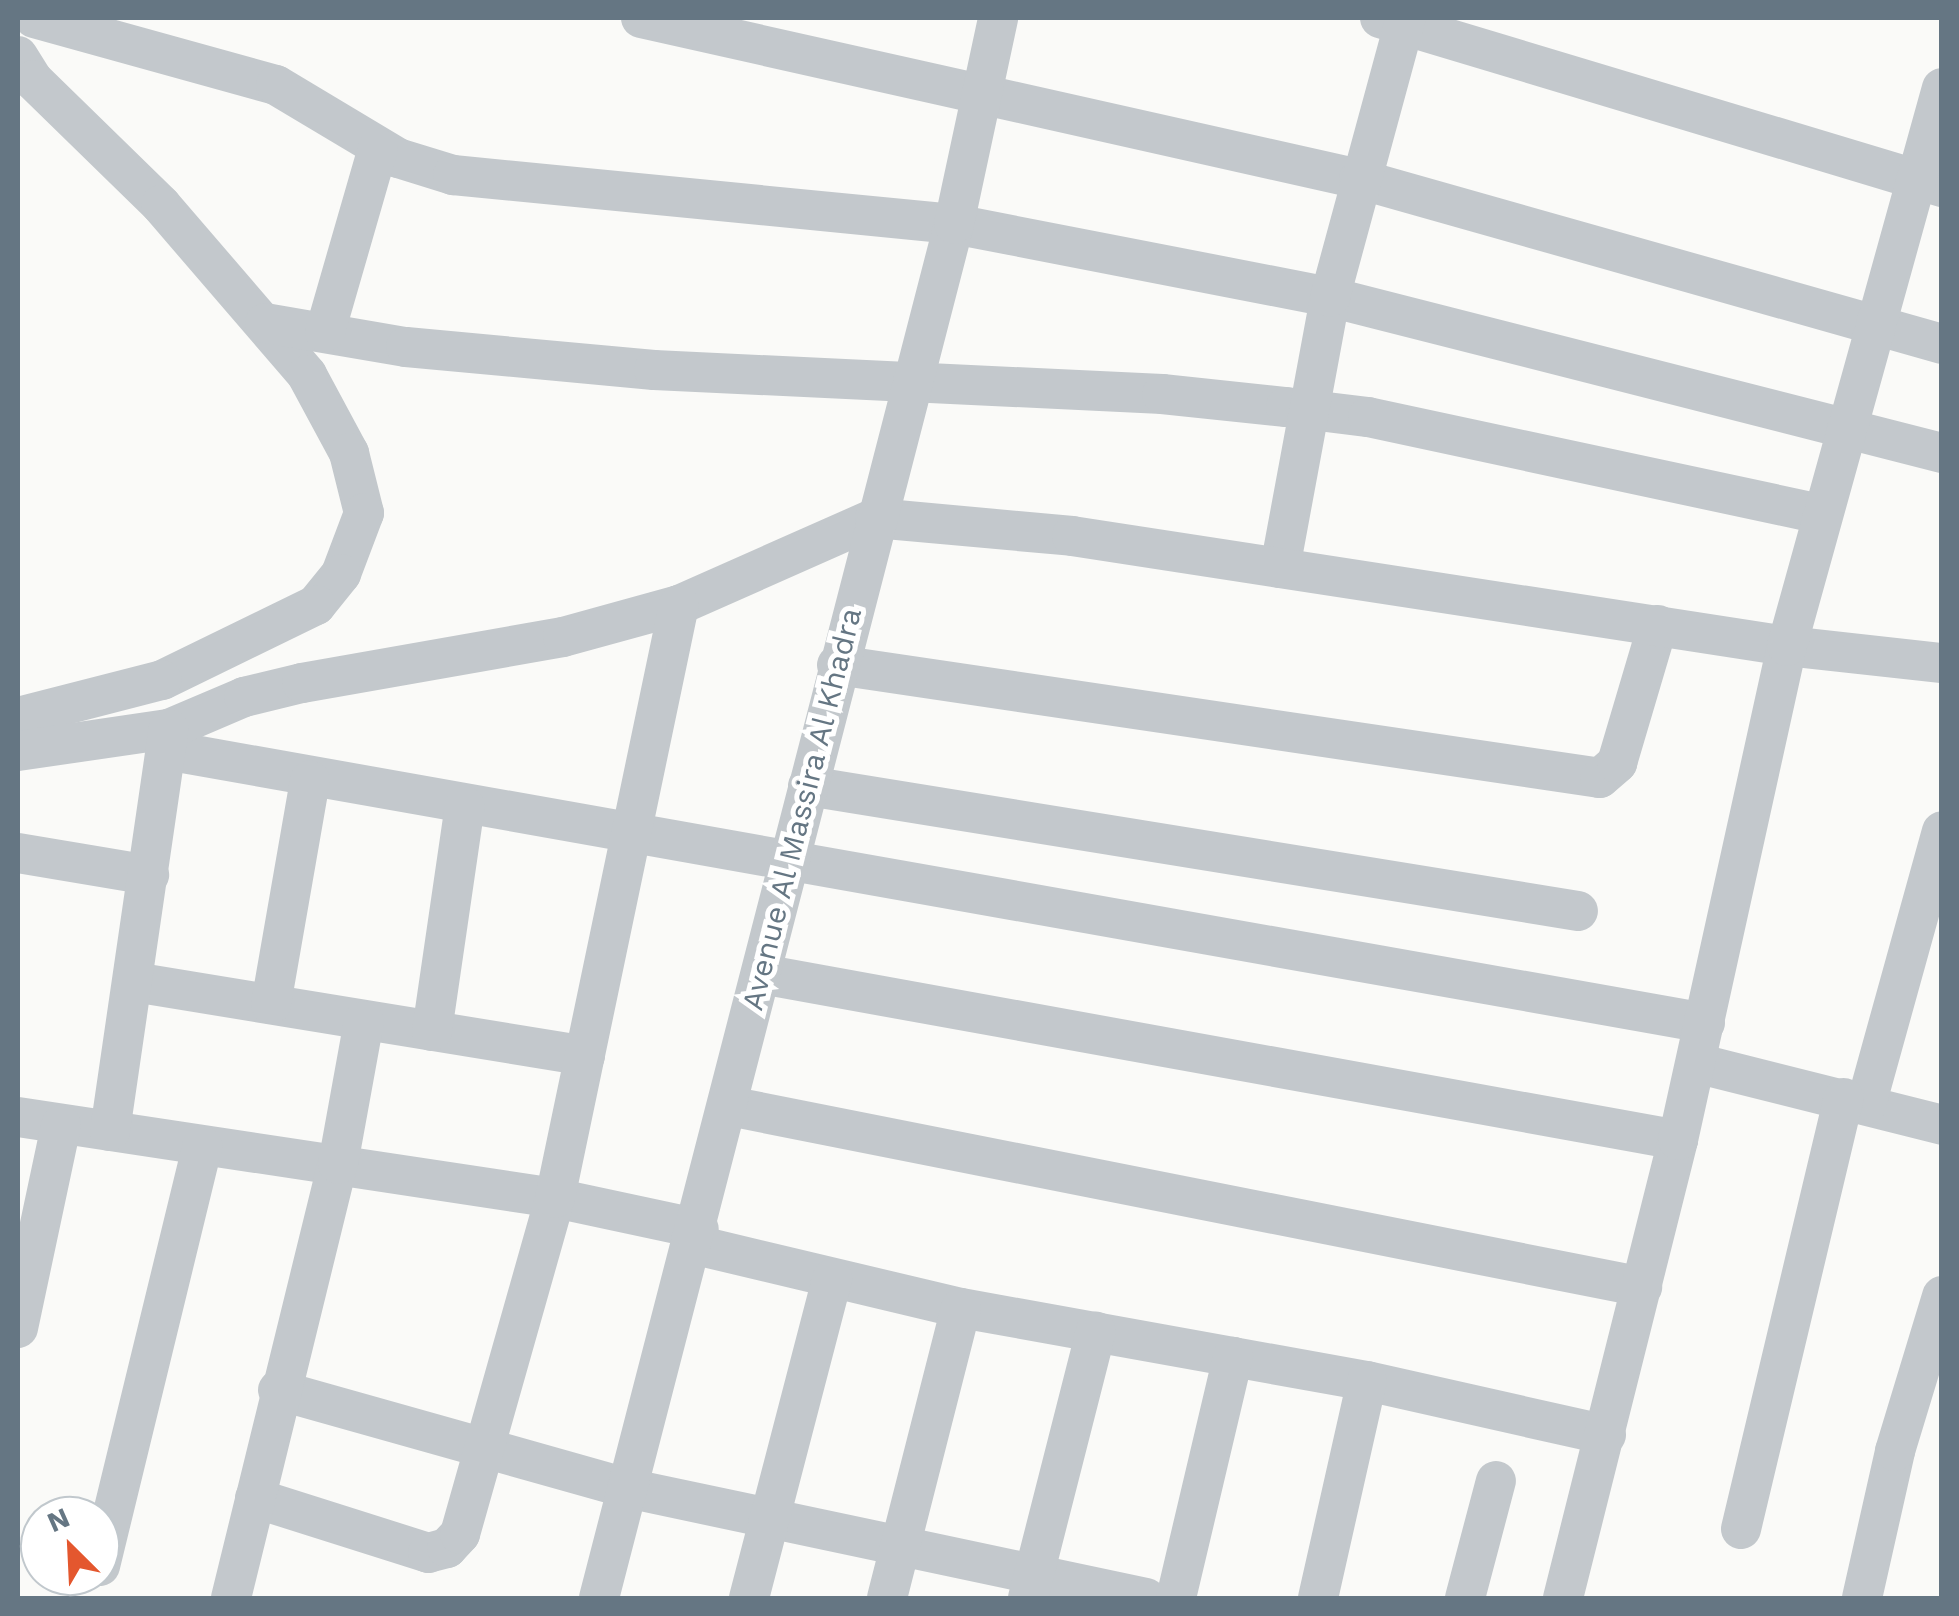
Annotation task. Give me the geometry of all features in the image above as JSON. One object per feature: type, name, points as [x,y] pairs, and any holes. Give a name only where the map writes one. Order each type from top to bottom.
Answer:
[{"type":"street","points":[[34,18],[276,84],[378,148],[453,174],[954,224],[1330,297],[1942,453]]},
{"type":"street","points":[[641,18],[982,90],[1359,179],[1872,329],[1942,344]]},
{"type":"street","name":"Avenue Al Massira Al Khadra","points":[[599,1598],[697,1237],[786,862],[954,224],[998,18]]},
{"type":"street","points":[[1280,568],[1306,410],[1330,297],[1397,20],[1929,183]]},
{"type":"street","points":[[18,56],[33,80],[160,205],[266,323],[329,410],[362,484],[358,542],[341,574],[316,605],[208,663],[19,751]]},
{"type":"street","points":[[1563,1598],[1678,1140],[1787,646],[1872,329],[1929,183],[1942,88]]},
{"type":"street","points":[[325,332],[378,148]]},
{"type":"street","points":[[266,323],[481,355],[909,387],[1162,394],[1306,410],[1424,428],[1822,514]]},
{"type":"street","points":[[168,740],[244,697],[515,648],[679,605],[875,518],[1072,536],[1787,646],[1942,663]]},
{"type":"street","points":[[255,1498],[440,1552],[460,1534],[556,1198],[679,605]]},
{"type":"street","points":[[837,665],[1600,778],[1618,763],[1658,624]]},
{"type":"street","points":[[19,751],[168,740],[310,780],[634,832],[1705,1023]]},
{"type":"street","points":[[110,1131],[168,740]]},
{"type":"street","points":[[271,1004],[310,780]]},
{"type":"street","points":[[808,786],[1578,911]]},
{"type":"street","points":[[432,1030],[465,806]]},
{"type":"street","points":[[1740,1529],[1855,1101],[1942,830]]},
{"type":"street","points":[[18,853],[148,875]]},
{"type":"street","points":[[761,974],[1678,1140]]},
{"type":"street","points":[[134,982],[584,1056]]},
{"type":"street","points":[[232,1598],[278,1390],[338,1164],[364,1021]]},
{"type":"street","points":[[1696,1063],[1942,1125]]},
{"type":"street","points":[[729,1106],[1642,1286]]},
{"type":"street","points":[[18,1117],[556,1198],[832,1280],[962,1308],[1367,1381],[1606,1435]]},
{"type":"street","points":[[18,1328],[61,1126]]},
{"type":"street","points":[[117,1496],[202,1146]]},
{"type":"street","points":[[748,1598],[832,1280]]},
{"type":"street","points":[[1862,1598],[1895,1451],[1942,1296]]},
{"type":"street","points":[[888,1598],[962,1308]]},
{"type":"street","points":[[1031,1586],[1096,1332]]},
{"type":"street","points":[[1176,1598],[1233,1357]]},
{"type":"street","points":[[1318,1598],[1367,1381]]},
{"type":"street","points":[[278,1390],[486,1452],[626,1488],[900,1545],[1031,1586],[1146,1598]]},
{"type":"street","points":[[1465,1598],[1496,1481]]}]
